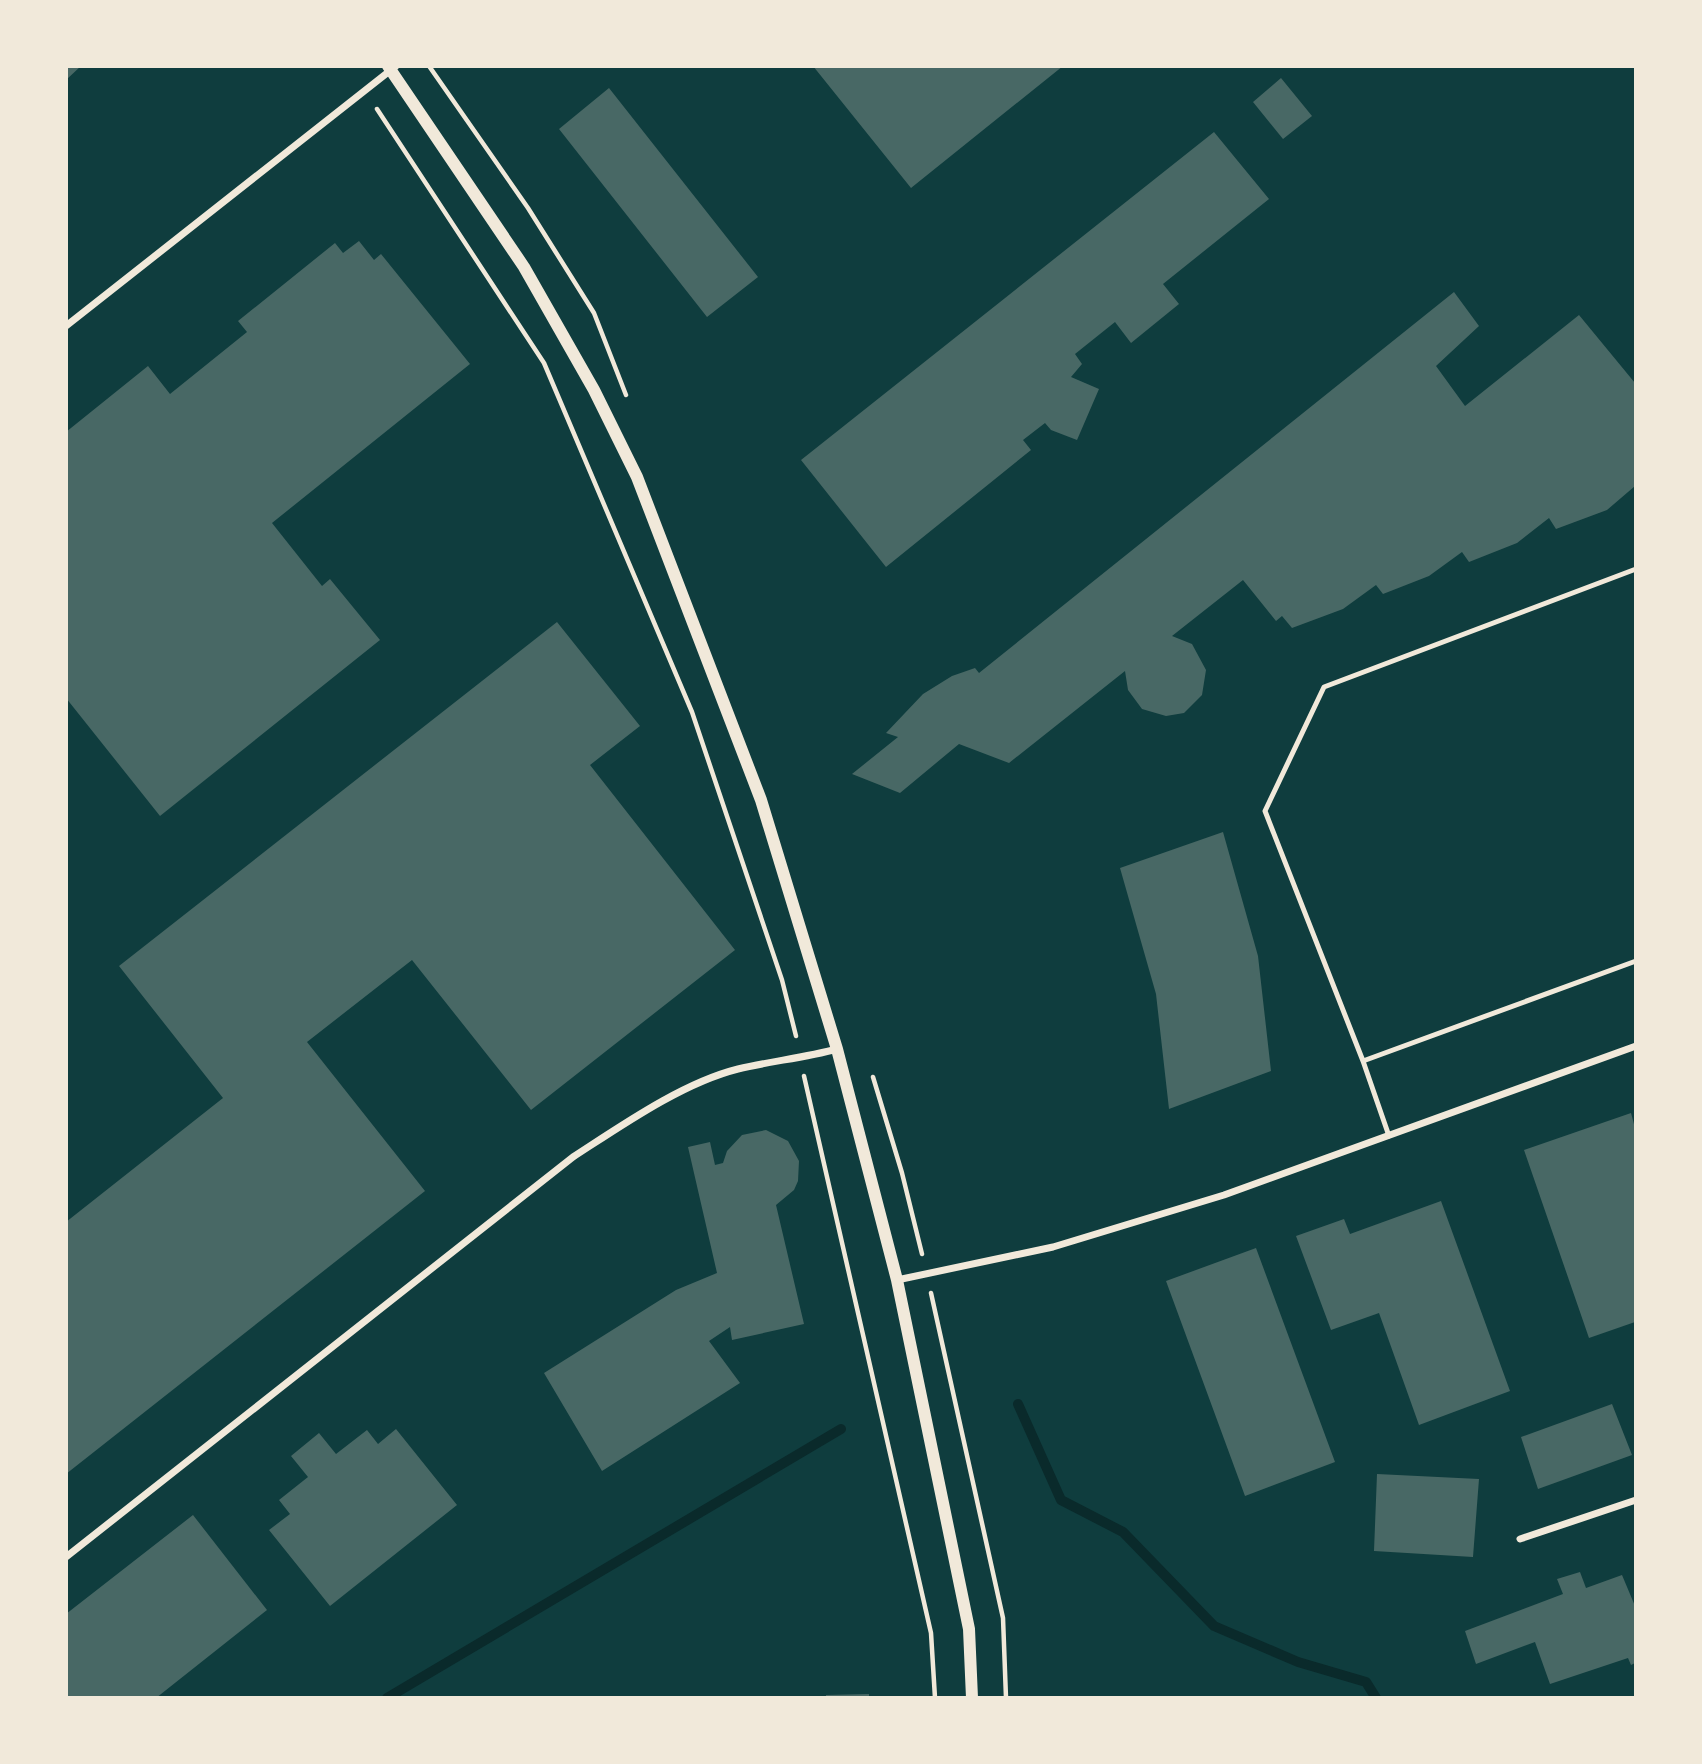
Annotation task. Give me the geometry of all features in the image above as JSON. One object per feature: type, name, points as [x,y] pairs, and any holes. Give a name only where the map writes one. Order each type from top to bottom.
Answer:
[{"type":"street","points":[[66,326],[392,68],[524,267],[594,390],[637,477],[761,800],[837,1049],[897,1280],[969,1629],[972,1698]]},
{"type":"street","points":[[897,1280],[1066,1243],[1224,1195],[1636,1046]]},
{"type":"street","points":[[66,1558],[573,1157],[663,1100],[736,1069],[801,1059],[837,1049]]},
{"type":"street","points":[[1520,1539],[1636,1500]]},
{"type":"lane","points":[[1389,1136],[1363,1061],[1265,811],[1324,687],[1636,569]]},
{"type":"lane","points":[[1363,1061],[1636,961]]},
{"type":"path","points":[[366,90],[544,363],[692,712],[782,980],[931,1633],[935,1698]]},
{"type":"path","points":[[902,1173],[927,1273],[1003,1618],[1006,1698]]},
{"type":"building","points":[[66,66],[81,66],[66,80]]},
{"type":"building","points":[[813,66],[1063,66],[911,188]]},
{"type":"building","points":[[1281,78],[1312,116],[1283,139],[1253,102]]},
{"type":"building","points":[[609,88],[758,277],[707,317],[559,129]]},
{"type":"building","points":[[1214,132],[1269,199],[1163,284],[1179,304],[1131,343],[1115,322],[1075,354],[1082,364],[1071,377],[1099,389],[1077,440],[1051,430],[1045,423],[1023,440],[1031,450],[886,567],[801,460]]},
{"type":"building","points":[[359,241],[374,260],[381,254],[470,364],[272,523],[322,586],[330,579],[380,640],[160,816],[66,698],[66,432],[148,366],[170,394],[247,332],[238,321],[335,243],[343,253]]},
{"type":"building","points":[[1454,292],[1479,326],[1436,366],[1465,406],[1579,315],[1635,383],[1635,486],[1607,510],[1556,529],[1549,518],[1517,543],[1469,562],[1462,552],[1429,576],[1383,594],[1376,585],[1343,609],[1292,628],[1282,616],[1276,621],[1243,580],[1172,636],[1192,644],[1206,670],[1202,695],[1184,713],[1166,716],[1142,709],[1128,690],[1125,671],[1009,763],[959,744],[900,793],[852,774],[898,737],[886,733],[923,694],[952,676],[975,668],[979,673]]},
{"type":"building","points":[[557,622],[640,726],[590,765],[735,950],[531,1110],[412,960],[307,1042],[425,1191],[66,1474],[66,1222],[223,1098],[119,966]]},
{"type":"building","points":[[1223,832],[1258,956],[1271,1071],[1169,1109],[1156,994],[1120,868]]},
{"type":"building","points":[[1631,1113],[1635,1128],[1635,1322],[1589,1338],[1524,1150]]},
{"type":"building","points":[[766,1130],[788,1141],[799,1161],[798,1181],[794,1190],[776,1205],[804,1324],[732,1340],[730,1327],[709,1341],[740,1383],[602,1471],[544,1373],[676,1290],[717,1273],[688,1147],[710,1142],[715,1165],[723,1163],[727,1151],[742,1135]]},
{"type":"building","points":[[1441,1201],[1510,1391],[1419,1425],[1379,1313],[1331,1330],[1296,1236],[1344,1219],[1350,1234]]},
{"type":"building","points":[[1256,1248],[1335,1462],[1245,1496],[1166,1281]]},
{"type":"building","points":[[1612,1404],[1632,1455],[1538,1489],[1521,1437]]},
{"type":"building","points":[[396,1429],[457,1505],[330,1606],[269,1530],[290,1514],[279,1500],[308,1477],[291,1456],[319,1433],[336,1454],[367,1430],[378,1444]]},
{"type":"building","points":[[1377,1474],[1479,1479],[1473,1557],[1374,1551]]},
{"type":"building","points":[[193,1515],[267,1610],[156,1698],[66,1698],[66,1614]]},
{"type":"building","points":[[1580,1572],[1586,1588],[1622,1575],[1635,1606],[1635,1663],[1631,1665],[1628,1658],[1550,1684],[1535,1642],[1476,1664],[1465,1631],[1563,1594],[1557,1579]]},
{"type":"building","points":[[869,1694],[869,1698],[826,1698],[826,1695]]},
{"type":"waterway","points":[[1018,1404],[1061,1500],[1123,1532],[1214,1626],[1298,1662],[1366,1682],[1376,1698]]},
{"type":"waterway","points":[[387,1698],[841,1429]]}]
